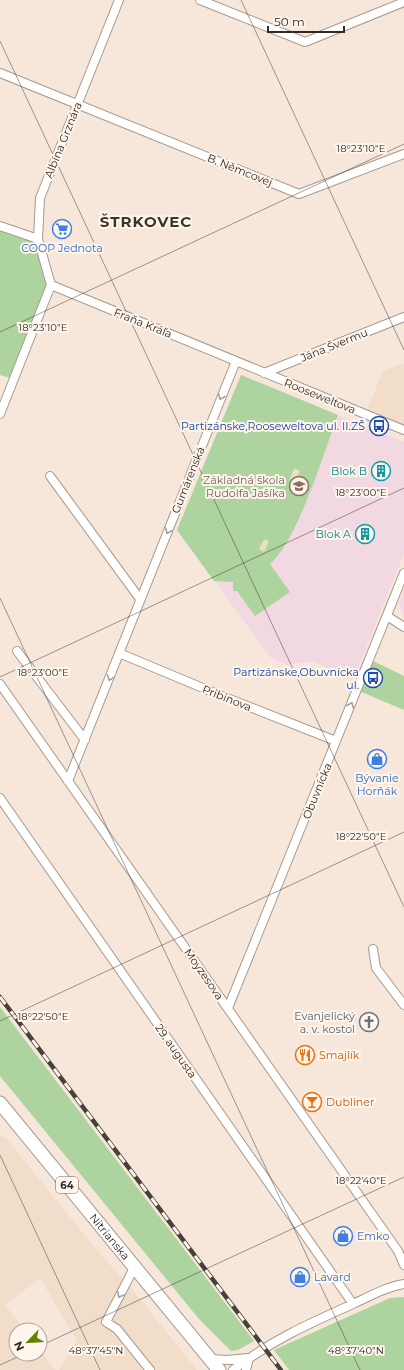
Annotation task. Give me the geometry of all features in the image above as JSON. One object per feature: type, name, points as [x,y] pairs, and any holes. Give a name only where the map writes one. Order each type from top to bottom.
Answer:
[{"type":"main road","name":"Nitrianska","points":[[0,1103],[219,1370]]},
{"type":"street","name":"Albína Grznára","points":[[51,285],[38,239],[40,198],[119,0]]},
{"type":"street","points":[[200,0],[305,42],[404,2]]},
{"type":"street","name":"B. Němcovej","points":[[0,73],[299,194],[404,154]]},
{"type":"street","points":[[0,226],[38,239]]},
{"type":"street","points":[[0,414],[51,285]]},
{"type":"street","name":"Fraňa Kráľa","points":[[51,285],[236,361]]},
{"type":"street","name":"Jána Švermu","points":[[264,373],[404,316]]},
{"type":"street","name":"Rooseweltova","points":[[236,361],[404,430]]},
{"type":"street","name":"Gumárenská","points":[[68,781],[236,361]]},
{"type":"street","points":[[50,476],[140,599]]},
{"type":"street","name":"Obuvnícka","points":[[228,1008],[404,573]]},
{"type":"street","points":[[387,616],[404,627]]},
{"type":"street","points":[[18,651],[85,740]]},
{"type":"street","name":"Pribinova","points":[[119,653],[336,741]]},
{"type":"street","name":"Moyzesova","points":[[0,684],[228,1008],[401,1248],[404,1265]]},
{"type":"street","name":"29. augusta","points":[[0,798],[353,1304]]},
{"type":"street","points":[[373,950],[376,968],[404,1005]]},
{"type":"street","points":[[134,1268],[106,1322],[116,1329],[150,1370]]},
{"type":"street","points":[[233,1370],[268,1344],[305,1325],[382,1290],[404,1284]]},
{"type":"street","points":[[210,1359],[227,1360],[249,1358]]},
{"type":"street","points":[[246,1370],[249,1358]]},
{"type":"shaded area","points":[[404,363],[404,425],[367,410],[383,371]]},
{"type":"shaded area","name":"Základná škola Rudolfa Jašíka","points":[[241,375],[404,442],[404,554],[353,680],[315,662],[287,665],[271,658],[177,530]]},
{"type":"shaded area","points":[[404,590],[404,617],[399,603]]},
{"type":"shaded area","points":[[0,1136],[6,1138],[90,1242],[136,1294],[197,1370],[59,1370],[77,1341],[40,1278],[5,1305],[19,1322],[8,1322],[8,1362],[48,1362],[48,1361],[55,1370],[0,1370]]},
{"type":"green space","points":[[0,226],[38,239],[51,285],[14,379],[0,375]]},
{"type":"green space","points":[[241,375],[338,415],[318,472],[300,516],[281,552],[270,564],[290,592],[255,616],[237,591],[233,591],[233,582],[214,581],[177,530]]},
{"type":"green space","points":[[365,657],[404,676],[404,710],[352,688]]},
{"type":"green space","points":[[0,1007],[254,1341],[238,1350],[231,1351],[199,1319],[0,1076]]},
{"type":"green space","points":[[404,1297],[404,1370],[289,1370],[274,1350],[390,1298]]},
{"type":"sand","points":[[294,468],[300,471],[295,481],[290,479]]},
{"type":"sand","points":[[264,539],[269,541],[264,552],[259,549]]},
{"type":"railway","points":[[0,997],[281,1370]]},
{"type":"place","name":"COOP Jednota","points":[[62,229]]},
{"type":"place","name":"Partizánske,Rooseweltova ul. II.ZŠ","points":[[379,426]]},
{"type":"place","name":"Blok B","points":[[381,471]]},
{"type":"place","name":"Základná škola Rudolfa Jašíka","points":[[299,486]]},
{"type":"place","name":"Blok A","points":[[365,534]]},
{"type":"place","name":"Partizánske,Obuvnícka ul.","points":[[373,678]]},
{"type":"place","name":"Bývanie Horňák","points":[[377,759]]},
{"type":"place","name":"Evanjelický a. v. kostol","points":[[369,1022]]},
{"type":"place","name":"Smajlík","points":[[305,1055]]},
{"type":"place","name":"Dubliner","points":[[312,1102]]},
{"type":"place","name":"Emko","points":[[343,1236]]},
{"type":"place","name":"Lavard","points":[[300,1277]]},
{"type":"district","name":"ŠTRKOVEC","points":[[146,221]]}]
